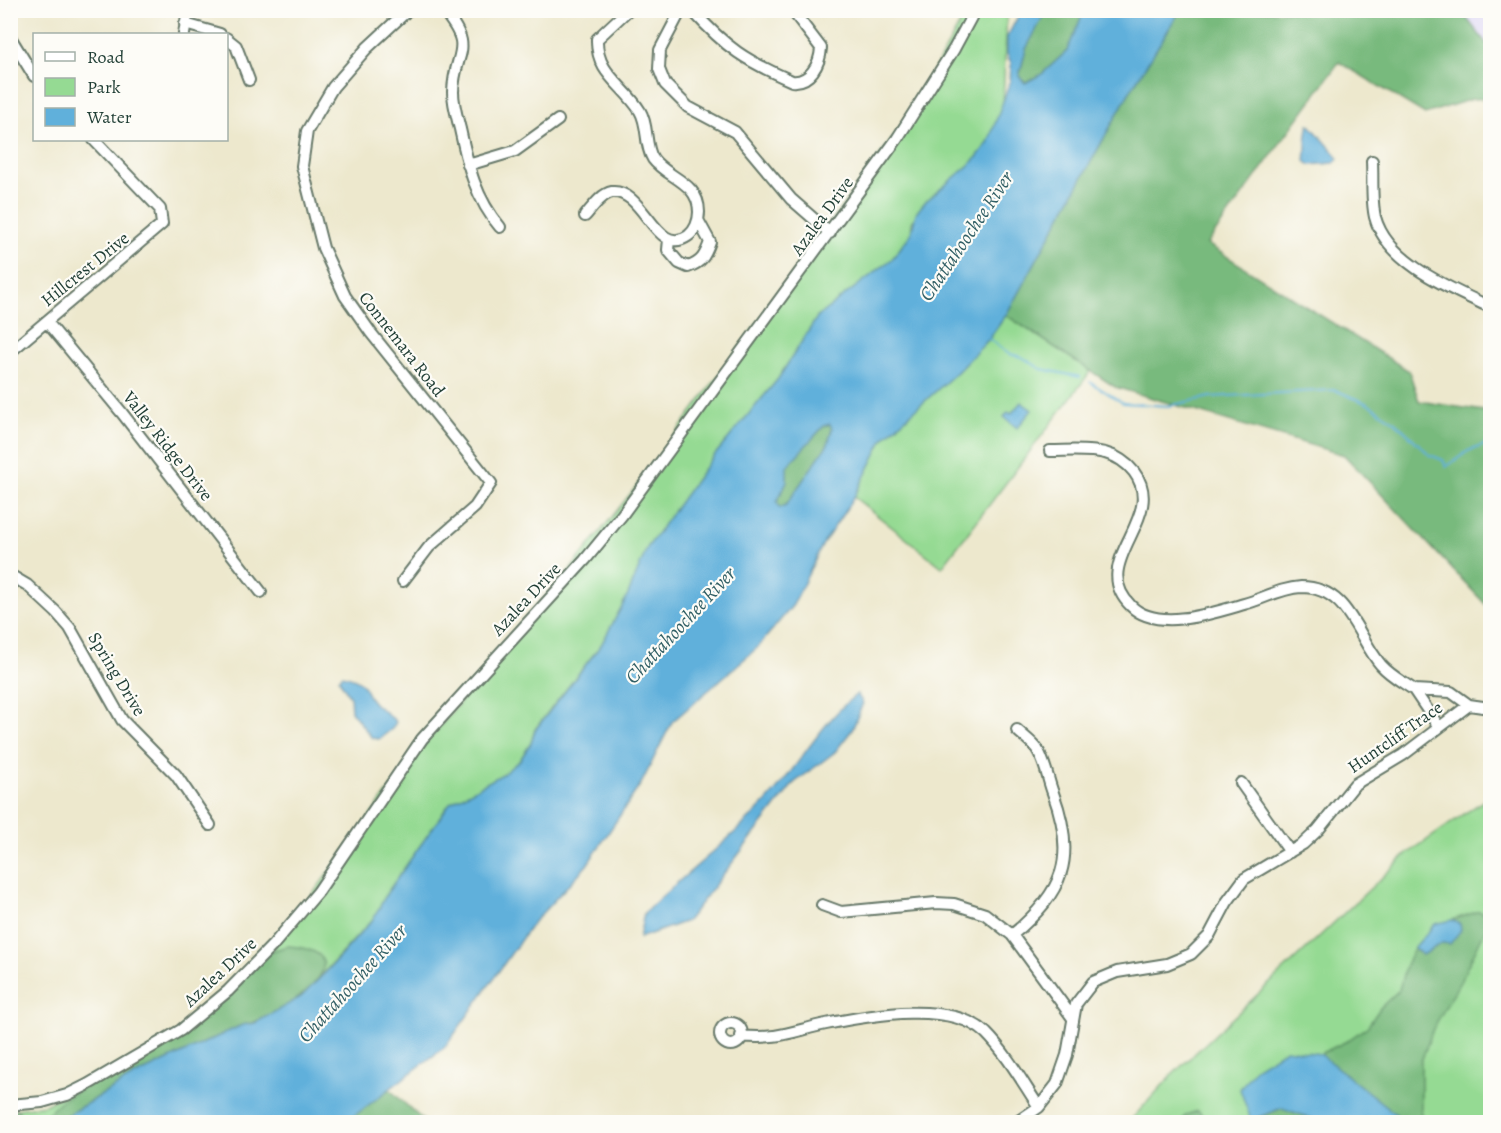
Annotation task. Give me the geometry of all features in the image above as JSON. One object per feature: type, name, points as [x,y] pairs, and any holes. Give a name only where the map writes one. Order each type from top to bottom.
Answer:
[{"type":"street","points":[[188,10],[184,29],[213,33]]},
{"type":"street","points":[[443,10],[456,26],[462,39],[462,54],[454,79],[453,94],[468,165],[481,201],[500,227]]},
{"type":"street","points":[[628,10],[597,39],[597,55],[613,80],[640,111],[648,132],[651,156],[657,164],[690,189],[697,200],[698,220],[710,242],[705,256],[697,264],[687,267],[679,263],[668,250],[669,239]]},
{"type":"street","points":[[681,10],[660,50],[659,69],[665,84],[688,107],[735,132],[791,199],[830,233]]},
{"type":"street","points":[[692,10],[717,38],[740,56],[798,82],[810,75],[819,62],[821,48],[792,10]]},
{"type":"street","name":"Azalea Drive","points":[[10,1105],[42,1102],[67,1095],[181,1029],[215,1003],[273,945],[318,892],[422,739],[603,539],[897,139],[954,49],[975,10]]},
{"type":"street","name":"Connemara Road","points":[[403,581],[429,548],[453,524],[475,507],[490,483],[370,333],[345,296],[323,248],[302,166],[307,131],[333,87],[367,48],[406,11]]},
{"type":"street","points":[[10,37],[33,74]]},
{"type":"street","points":[[228,40],[239,52],[249,81]]},
{"type":"street","points":[[468,165],[515,151],[558,120]]},
{"type":"street","name":"Hillcrest Drive","points":[[10,352],[158,231],[163,217],[156,205],[95,141]]},
{"type":"street","points":[[1372,161],[1375,217],[1381,231],[1401,254],[1427,277],[1491,307]]},
{"type":"street","points":[[585,216],[603,195],[621,193],[634,201],[660,234],[669,239],[677,240],[688,236],[698,220]]},
{"type":"street","name":"Valley Ridge Drive","points":[[46,322],[122,413],[261,592]]},
{"type":"street","points":[[1050,451],[1108,454],[1126,463],[1139,479],[1144,492],[1144,504],[1120,554],[1117,573],[1123,595],[1138,613],[1154,619],[1174,620],[1244,604],[1289,588],[1315,589],[1344,605],[1382,666],[1414,690],[1439,727]]},
{"type":"street","name":"Spring Drive","points":[[10,575],[27,585],[57,612],[70,628],[122,720],[176,775],[210,825]]},
{"type":"street","points":[[1414,690],[1450,692],[1469,705]]},
{"type":"street","name":"Huntcliff Trace","points":[[1017,1122],[1039,1107],[1054,1088],[1064,1069],[1072,1017],[1083,992],[1094,982],[1118,972],[1167,964],[1191,954],[1209,936],[1227,902],[1244,879],[1290,852],[1318,830],[1355,784],[1402,755],[1469,705],[1491,708]]},
{"type":"street","points":[[1012,935],[1035,916],[1055,890],[1063,867],[1066,838],[1063,819],[1037,749],[1017,730]]},
{"type":"street","points":[[1241,783],[1290,852]]},
{"type":"street","points":[[822,904],[841,912],[936,903],[954,904],[986,914],[1012,935],[1072,1017]]},
{"type":"street","points":[[741,1036],[779,1037],[859,1018],[931,1013],[951,1015],[964,1020],[986,1034],[1039,1107]]},
{"type":"shaded area","points":[[1461,11],[1490,11],[1490,48],[1464,14]]},
{"type":"green space","points":[[967,11],[1007,11],[1003,104],[988,143],[974,161],[925,202],[912,222],[911,234],[892,259],[818,316],[778,379],[709,462],[647,548],[628,595],[601,645],[535,729],[531,743],[520,760],[503,774],[450,803],[387,893],[374,918],[301,997],[136,1075],[55,1122],[24,1122],[17,1109],[45,1105],[185,1031],[271,951],[409,763],[543,604],[650,469],[906,120]]},
{"type":"green space","points":[[1046,11],[1084,11],[1067,51],[1042,74],[1024,83],[1019,77],[1026,49]]},
{"type":"green space","points":[[1180,11],[1461,11],[1490,48],[1490,98],[1472,99],[1425,114],[1339,62],[1207,244],[1409,371],[1419,401],[1490,412],[1490,609],[1344,455],[1115,387],[1006,315],[1129,93]]},
{"type":"green space","points":[[1006,315],[1091,371],[942,567],[854,497],[884,438],[957,372],[989,339]]},
{"type":"green space","points":[[830,424],[832,429],[828,444],[786,505],[780,508],[776,502],[787,481],[786,466],[824,426]]},
{"type":"green space","points":[[1490,796],[1490,1122],[1129,1122],[1172,1075],[1407,854]]},
{"type":"green space","points":[[1479,911],[1490,915],[1490,920],[1461,980],[1433,1029],[1421,1062],[1421,1122],[1398,1122],[1401,1119],[1320,1054],[1347,1041],[1368,1026],[1380,1008],[1399,990],[1405,967],[1414,948],[1417,952],[1434,948],[1460,925],[1452,920]]},
{"type":"green space","points":[[288,946],[313,951],[323,961],[322,973],[312,986],[296,1000],[277,1012],[242,1025],[136,1075],[55,1122],[11,1122],[11,1111],[17,1109],[23,1119],[44,1117],[62,1100],[185,1031],[271,951]]},
{"type":"green space","points":[[389,1089],[425,1122],[346,1122]]},
{"type":"green space","points":[[1282,1108],[1322,1122],[1249,1122]]},
{"type":"green space","points":[[1198,1111],[1204,1118],[1203,1122],[1181,1122],[1186,1115]]},
{"type":"water","name":"Chattahoochee River","points":[[1021,11],[1046,11],[1026,49],[1019,76],[1025,83],[1042,74],[1067,51],[1084,11],[1180,11],[1129,93],[1006,315],[989,339],[957,372],[884,438],[854,497],[823,544],[793,605],[757,648],[672,722],[642,782],[587,865],[532,924],[446,1046],[346,1122],[55,1122],[136,1075],[242,1025],[255,1023],[301,997],[374,918],[387,893],[450,803],[503,774],[520,760],[531,743],[535,730],[601,645],[628,595],[647,548],[709,462],[778,379],[818,316],[892,259],[911,234],[916,213],[925,202],[974,161],[988,143],[1010,82],[1011,63],[1007,54],[1007,37]],"holes":[[[830,424],[832,429],[828,444],[786,505],[780,508],[777,502],[787,481],[787,466],[824,426]]]},
{"type":"water","points":[[1309,124],[1335,153],[1338,159],[1334,163],[1310,165],[1305,161]]},
{"type":"water","points":[[1021,402],[1032,410],[1017,428],[1004,417],[1008,412],[1011,414]]},
{"type":"water","points":[[342,675],[362,683],[377,706],[396,722],[392,729],[379,739],[372,738],[351,711],[350,697],[339,679]]},
{"type":"water","points":[[857,694],[863,703],[852,730],[835,752],[794,783],[687,921],[639,938],[644,913],[763,805],[831,719]]},
{"type":"water","points":[[1452,920],[1460,924],[1461,930],[1450,944],[1442,943],[1422,955],[1414,948],[1435,924]]},
{"type":"water","points":[[1286,1049],[1320,1054],[1402,1119],[1398,1122],[1322,1122],[1282,1108],[1251,1120],[1240,1089],[1255,1068]]},
{"type":"waterway","points":[[989,339],[1009,354],[1022,357],[1041,369],[1080,377]]},
{"type":"waterway","points":[[1090,382],[1123,403],[1168,406],[1210,397],[1335,390],[1368,404],[1394,421],[1430,455],[1443,460],[1446,467],[1468,451],[1490,443]]}]
